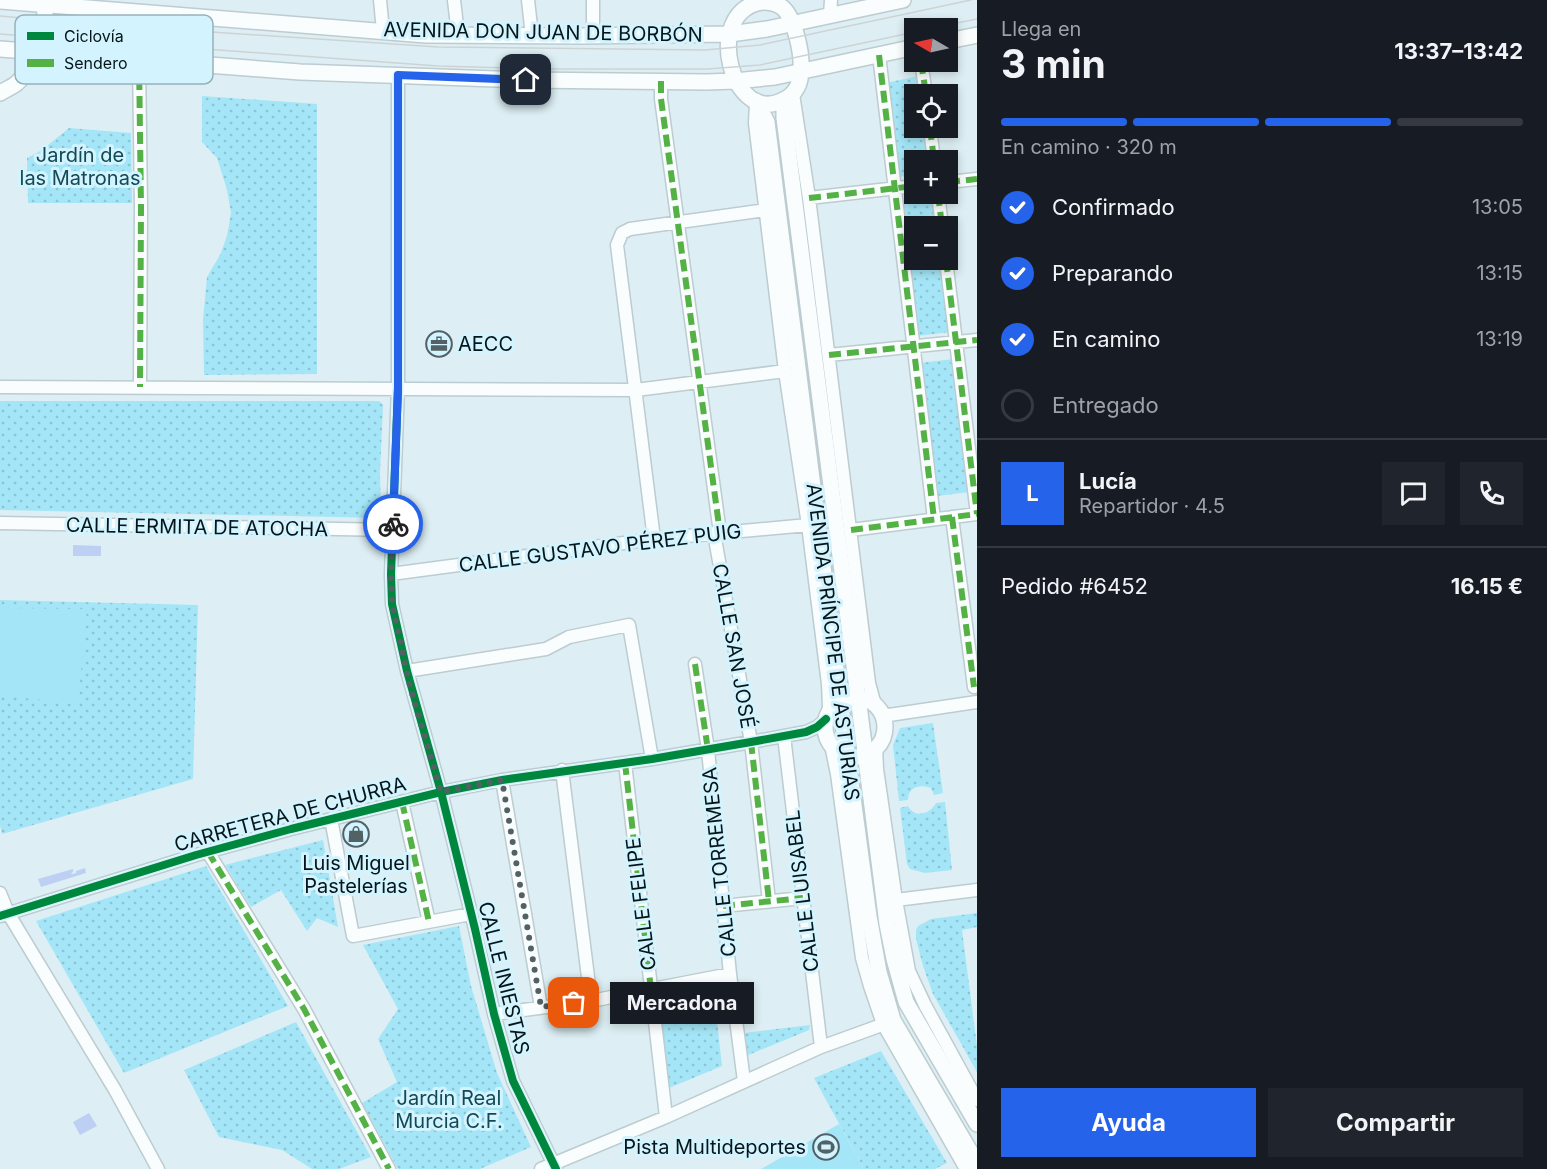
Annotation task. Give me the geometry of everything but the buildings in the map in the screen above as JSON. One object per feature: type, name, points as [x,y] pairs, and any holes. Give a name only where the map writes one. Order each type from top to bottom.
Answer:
[{"type":"main road","name":"AVENIDA DON JUAN DE BORBÓN","points":[[213,16],[426,35],[730,34],[792,24],[831,8],[903,0]]},
{"type":"main road","name":"AVENIDA DON JUAN DE BORBÓN","points":[[0,1],[43,2],[195,15]]},
{"type":"main road","points":[[762,3],[792,24],[801,56],[800,83],[789,97],[774,104],[756,101],[747,96],[735,81],[730,57],[730,34],[736,17],[762,3]]},
{"type":"main road","points":[[958,39],[977,35]]},
{"type":"main road","points":[[0,49],[15,50]]},
{"type":"main road","points":[[213,66],[300,72],[526,80],[735,81],[774,77],[904,49]]},
{"type":"main road","points":[[0,93],[17,84]]},
{"type":"main road","name":"AVENIDA PRÍNCIPE DE ASTURIAS","points":[[789,97],[787,141],[859,697],[871,751],[887,924],[906,1002],[977,1124]]},
{"type":"main road","name":"AVENIDA PRÍNCIPE DE ASTURIAS","points":[[756,101],[767,122],[840,701],[869,916],[888,1022],[977,1163]]},
{"type":"main road","points":[[859,697],[884,710],[884,728],[881,740],[871,751],[848,756],[838,751],[829,741],[825,729],[826,718],[831,709],[840,701],[859,697]]},
{"type":"street","points":[[380,0],[383,31]]},
{"type":"street","points":[[454,0],[458,35]]},
{"type":"street","points":[[528,0],[532,36]]},
{"type":"street","points":[[593,0],[593,36]]},
{"type":"street","points":[[879,55],[934,519]]},
{"type":"street","name":"CALLE INIESTAS","points":[[398,75],[398,388],[391,574],[392,604],[407,671],[441,792],[494,1014],[513,1081],[550,1167]]},
{"type":"street","name":"CALLE SAN JOSÉ","points":[[661,81],[661,99],[717,533],[751,742],[769,901]]},
{"type":"street","points":[[139,84],[140,387]]},
{"type":"street","points":[[789,97],[809,198],[869,683],[884,710],[977,705]]},
{"type":"street","points":[[756,101],[755,123],[785,371],[808,525],[829,695],[826,718]]},
{"type":"street","points":[[958,181],[977,179]]},
{"type":"street","points":[[809,198],[904,188]]},
{"type":"street","points":[[654,539],[617,245],[622,233],[630,229],[766,210]]},
{"type":"street","points":[[851,530],[977,514],[947,270]]},
{"type":"street","points":[[828,355],[977,340]]},
{"type":"street","points":[[0,387],[636,390],[785,371]]},
{"type":"street","points":[[952,517],[974,687]]},
{"type":"street","name":"CALLE ERMITA DE ATOCHA","points":[[0,523],[393,530]]},
{"type":"street","name":"CALLE GUSTAVO PÉREZ PUIG","points":[[391,574],[654,539],[808,525]]},
{"type":"street","points":[[407,671],[546,649],[569,637],[629,625],[652,759]]},
{"type":"street","name":"CALLE TORREMESA","points":[[695,664],[708,750],[730,974],[744,1081]]},
{"type":"street","name":"CARRETERA DE CHURRA","points":[[806,732],[817,727],[826,718]]},
{"type":"street","name":"CARRETERA DE CHURRA","points":[[4,915],[208,852],[441,792],[562,770],[652,759],[806,732],[812,732],[829,741]]},
{"type":"street","name":"CALLE LUISABEL","points":[[784,736],[821,1047]]},
{"type":"street","points":[[829,741],[839,785],[862,958],[888,1022],[966,1169]]},
{"type":"street","points":[[871,751],[878,769],[896,900],[909,971],[977,1100]]},
{"type":"street","name":"CALLE FELIPE","points":[[625,763],[666,1117]]},
{"type":"street","points":[[562,770],[591,1001]]},
{"type":"street","points":[[502,780],[541,1007]]},
{"type":"street","points":[[402,802],[429,922]]},
{"type":"street","points":[[331,819],[354,936],[471,914]]},
{"type":"street","points":[[208,852],[304,1009],[389,1169]]},
{"type":"street","points":[[896,900],[977,890]]},
{"type":"street","points":[[0,893],[4,915],[115,1090],[158,1169]]},
{"type":"street","points":[[723,906],[803,898]]},
{"type":"street","points":[[494,1014],[591,1001],[730,974]]},
{"type":"street","points":[[550,1167],[821,1047],[888,1022]]},
{"type":"green space","points":[[918,76],[919,84],[904,84],[904,138],[926,138],[927,150],[904,150],[904,176],[897,177],[886,83]]},
{"type":"green space","points":[[202,96],[317,104],[317,374],[204,375],[203,319],[207,277],[220,255],[227,236],[231,213],[217,158],[202,142]]},
{"type":"green space","name":"Jardín de las Matronas","points":[[69,128],[131,133],[132,203],[28,203],[27,158],[42,150]]},
{"type":"green space","points":[[900,203],[934,204],[935,216],[904,216],[904,234]]},
{"type":"green space","points":[[909,270],[942,270],[950,332],[917,336]]},
{"type":"green space","points":[[953,359],[970,492],[937,496],[920,363]]},
{"type":"green space","points":[[0,401],[379,401],[383,405],[381,518],[0,510]]},
{"type":"green space","points":[[0,600],[198,605],[193,779],[2,834],[0,825]]},
{"type":"green space","points":[[0,608],[87,609],[78,703],[0,696]]},
{"type":"green space","points":[[933,723],[943,793],[934,795],[931,788],[919,786],[910,792],[908,800],[899,801],[893,745],[900,728]]},
{"type":"green space","points":[[945,802],[952,870],[925,873],[910,869],[907,864],[900,808],[908,806],[914,813],[922,814],[936,803]]},
{"type":"green space","points":[[323,840],[338,927],[317,918],[307,931],[281,890],[251,907],[225,865]]},
{"type":"green space","points":[[206,866],[288,1006],[124,1073],[36,921]]},
{"type":"green space","points":[[977,913],[977,927],[962,930],[977,1046],[977,1072],[933,994],[923,966],[916,930],[918,926],[931,919]]},
{"type":"green space","name":"Jardín Real Murcia C.F.","points":[[459,926],[471,986],[497,1073],[531,1147],[480,1169],[398,1169],[362,1103],[397,1082],[378,1039],[398,1009],[363,945]]},
{"type":"green space","points":[[713,985],[722,1066],[669,1088],[657,991]]},
{"type":"green space","points":[[296,1022],[371,1157],[339,1169],[312,1169],[282,1150],[219,1137],[184,1070]]},
{"type":"green space","points":[[810,1025],[809,1030],[746,1056],[744,1033]]},
{"type":"green space","points":[[881,1051],[947,1163],[935,1169],[864,1169],[814,1078]]},
{"type":"green space","name":"Pista Multideportes","points":[[839,1124],[864,1169],[761,1169]]},
{"type":"shaded area","points":[[73,545],[101,546],[101,556],[73,556]]},
{"type":"shaded area","points":[[85,868],[86,873],[41,887],[38,879],[73,869],[72,874]]},
{"type":"shaded area","points":[[89,1113],[97,1126],[80,1135],[73,1122]]},
{"type":"tram line","points":[[213,32],[438,47],[705,50],[760,45],[971,0]]},
{"type":"tram line","points":[[0,16],[15,17]]},
{"type":"tram line","points":[[958,23],[977,19]]},
{"type":"tram line","points":[[0,34],[15,35]]},
{"type":"tram line","points":[[213,50],[438,66],[707,69],[760,65],[904,34]]},
{"type":"marked path","points":[[879,55],[934,519]]},
{"type":"marked path","points":[[923,72],[924,84]]},
{"type":"marked path","points":[[661,81],[661,99],[720,533]]},
{"type":"marked path","points":[[139,84],[140,387]]},
{"type":"marked path","points":[[931,138],[933,150]]},
{"type":"marked path","points":[[958,181],[977,179]]},
{"type":"marked path","points":[[809,198],[904,187]]},
{"type":"marked path","points":[[939,204],[941,216]]},
{"type":"marked path","points":[[947,270],[977,514]]},
{"type":"marked path","points":[[829,355],[977,340]]},
{"type":"marked path","points":[[851,530],[977,514]]},
{"type":"marked path","points":[[952,517],[974,687]]},
{"type":"marked path","points":[[695,664],[708,750]]},
{"type":"marked path","points":[[751,742],[769,901]]},
{"type":"marked path","points":[[625,763],[651,990]]},
{"type":"marked path","points":[[402,802],[429,922]]},
{"type":"marked path","points":[[208,852],[304,1009],[389,1169]]},
{"type":"marked path","points":[[723,906],[803,898]]},
{"type":"cycle path","points":[[398,76],[398,388],[391,574],[392,604],[407,671],[441,792],[494,1014],[513,1081],[556,1169]]},
{"type":"cycle path","points":[[0,916],[196,855],[441,792],[502,780],[652,759],[806,732],[817,727],[826,719]]},
{"type":"way so far","points":[[393,524],[392,604],[410,686],[441,792],[502,780],[541,1007],[574,1003]]},
{"type":"place","name":"AECC","points":[[439,344]]},
{"type":"place","name":"Luis Miguel Pastelerías","points":[[356,834]]},
{"type":"place","name":"Mercadona","points":[[574,1003]]},
{"type":"place","name":"Pista Multideportes","points":[[826,1147]]},
{"type":"route","points":[[393,524],[398,388],[398,75],[526,80]]}]
